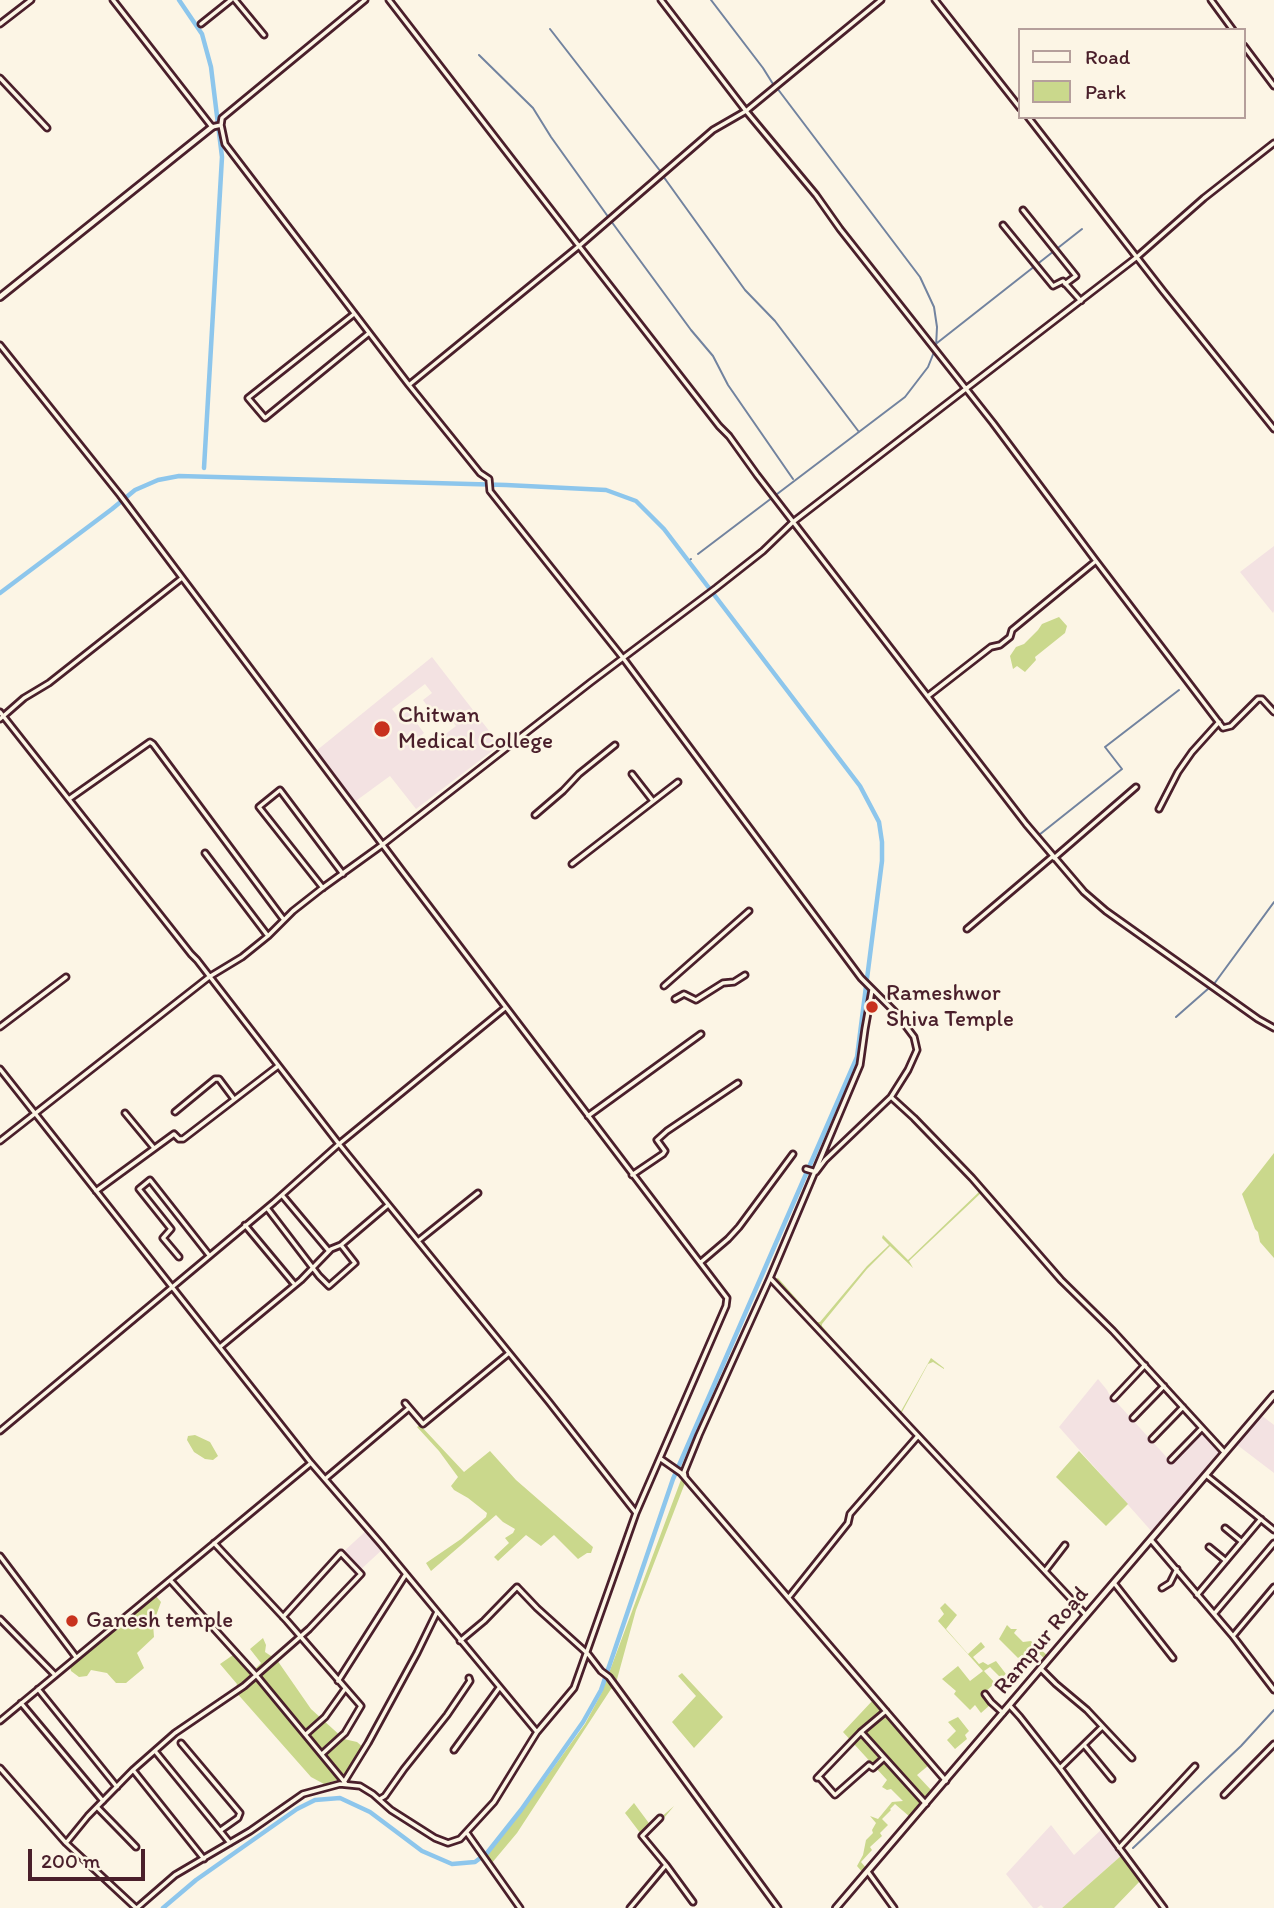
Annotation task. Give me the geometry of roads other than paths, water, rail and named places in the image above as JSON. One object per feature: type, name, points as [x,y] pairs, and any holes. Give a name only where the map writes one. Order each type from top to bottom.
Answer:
[{"type":"main road","points":[[0,297],[213,127]]},
{"type":"main road","name":"Rampur Road","points":[[836,1908],[1274,1395]]},
{"type":"street","points":[[0,24],[31,0]]},
{"type":"street","points":[[113,0],[213,127],[221,125]]},
{"type":"street","points":[[201,24],[233,0],[264,35]]},
{"type":"street","points":[[365,0],[222,118],[225,144],[409,385],[480,474],[489,481],[489,488],[623,658],[861,978],[896,1013],[914,1037],[917,1045],[913,1060],[891,1097],[814,1171]]},
{"type":"street","points":[[389,0],[729,436],[1026,824],[1084,892],[1106,911],[1274,1028]]},
{"type":"street","points":[[661,0],[1034,476],[1223,728],[1231,726],[1258,699],[1262,699],[1274,712]]},
{"type":"street","points":[[409,385],[579,246],[713,130],[746,111],[881,0]]},
{"type":"street","points":[[935,0],[1018,105]]},
{"type":"street","points":[[1211,0],[1232,28]]},
{"type":"street","points":[[1246,49],[1274,86]]},
{"type":"street","points":[[0,78],[47,128]]},
{"type":"street","points":[[1030,119],[1274,429]]},
{"type":"street","points":[[0,1141],[209,977],[242,957],[323,888],[706,596],[763,551],[793,522],[1137,257],[1204,198],[1274,143]]},
{"type":"street","points":[[1023,210],[1076,276],[1065,284]]},
{"type":"street","points":[[1003,225],[1053,286],[1063,281],[1080,301]]},
{"type":"street","points":[[354,313],[248,398],[265,418],[369,333]]},
{"type":"street","points":[[0,345],[120,495],[505,1008],[727,1297],[726,1306],[636,1513],[574,1688],[537,1732],[494,1802],[460,1839],[448,1843],[435,1838],[360,1786],[340,1784],[303,1794],[230,1843],[175,1875],[137,1908],[66,1843],[0,1768]]},
{"type":"street","points":[[928,697],[991,647],[1000,645],[1010,637],[1012,630],[1096,561]]},
{"type":"street","points":[[2,718],[24,698],[49,683],[182,578]]},
{"type":"street","points":[[0,712],[2,718],[197,960],[339,1144],[636,1513]]},
{"type":"street","points":[[1159,809],[1178,772],[1219,722]]},
{"type":"street","points":[[69,799],[150,742],[284,920]]},
{"type":"street","points":[[535,815],[615,745]]},
{"type":"street","points":[[632,774],[653,802]]},
{"type":"street","points":[[572,864],[678,782]]},
{"type":"street","points":[[967,929],[1136,787]]},
{"type":"street","points":[[323,888],[259,807],[280,790],[343,874]]},
{"type":"street","points":[[205,853],[268,936]]},
{"type":"street","points":[[664,986],[749,911]]},
{"type":"street","points":[[675,999],[684,994],[696,1000],[723,983],[734,982],[745,975]]},
{"type":"street","points":[[0,1027],[66,977]]},
{"type":"street","points":[[683,1475],[860,1065],[870,988]]},
{"type":"street","points":[[0,1422],[2,1429],[267,1208],[339,1144],[505,1008]]},
{"type":"street","points":[[588,1116],[701,1034]]},
{"type":"street","points":[[96,1191],[174,1134],[183,1139],[278,1066]]},
{"type":"street","points":[[0,1069],[311,1463],[537,1732]]},
{"type":"street","points":[[175,1112],[215,1079],[219,1079],[234,1099]]},
{"type":"street","points":[[632,1175],[663,1154],[665,1150],[657,1140],[667,1131],[738,1083]]},
{"type":"street","points":[[891,1097],[972,1178],[1060,1280],[1145,1365],[1225,1453]]},
{"type":"street","points":[[125,1113],[154,1148]]},
{"type":"street","points":[[701,1262],[728,1240],[793,1154]]},
{"type":"street","points":[[806,1169],[814,1171]]},
{"type":"street","points":[[179,1257],[163,1238],[171,1229],[139,1189],[150,1180],[209,1255]]},
{"type":"street","points":[[418,1241],[478,1193]]},
{"type":"street","points":[[282,1195],[329,1251]]},
{"type":"street","points":[[220,1347],[295,1285],[329,1251],[341,1245],[388,1205]]},
{"type":"street","points":[[267,1208],[328,1286],[355,1263],[341,1245]]},
{"type":"street","points":[[245,1225],[295,1285]]},
{"type":"street","points":[[770,1278],[1086,1615]]},
{"type":"street","points":[[405,1403],[423,1424],[509,1353]]},
{"type":"street","points":[[1114,1398],[1145,1365]]},
{"type":"street","points":[[1133,1418],[1164,1386]]},
{"type":"street","points":[[1152,1439],[1183,1407]]},
{"type":"street","points":[[325,1479],[409,1408]]},
{"type":"street","points":[[1171,1460],[1202,1428]]},
{"type":"street","points":[[789,1597],[848,1523],[850,1514],[918,1436]]},
{"type":"street","points":[[660,1459],[683,1475],[946,1781]]},
{"type":"street","points":[[0,1721],[311,1463]]},
{"type":"street","points":[[1206,1475],[1274,1530]]},
{"type":"street","points":[[1197,1595],[1261,1519]]},
{"type":"street","points":[[1225,1528],[1242,1542]]},
{"type":"street","points":[[1151,1540],[1233,1636],[1274,1690]]},
{"type":"street","points":[[214,1543],[360,1706],[345,1733],[322,1754]]},
{"type":"street","points":[[1213,1615],[1274,1544]]},
{"type":"street","points":[[1044,1571],[1065,1545]]},
{"type":"street","points":[[1209,1547],[1226,1561]]},
{"type":"street","points":[[66,1843],[132,1770],[175,1732],[244,1686],[300,1636],[361,1574],[341,1553],[283,1617]]},
{"type":"street","points":[[0,1557],[76,1657]]},
{"type":"street","points":[[1162,1588],[1170,1583],[1177,1569]]},
{"type":"street","points":[[338,1681],[406,1574]]},
{"type":"street","points":[[170,1580],[256,1675],[345,1783]]},
{"type":"street","points":[[1114,1583],[1173,1658]]},
{"type":"street","points":[[460,1641],[517,1587],[609,1676],[778,1908]]},
{"type":"street","points":[[1233,1636],[1274,1587]]},
{"type":"street","points":[[345,1783],[418,1653],[437,1612]]},
{"type":"street","points":[[0,1619],[55,1675]]},
{"type":"street","points":[[1041,1669],[1087,1710],[1132,1758]]},
{"type":"street","points":[[380,1799],[447,1715],[470,1681],[469,1678]]},
{"type":"street","points":[[454,1750],[499,1688]]},
{"type":"street","points":[[38,1689],[117,1787]]},
{"type":"street","points":[[306,1734],[325,1717],[345,1689]]},
{"type":"street","points":[[985,1694],[1003,1713]]},
{"type":"street","points":[[21,1703],[103,1801]]},
{"type":"street","points":[[1010,1706],[1060,1768],[1164,1908]]},
{"type":"street","points":[[884,1758],[873,1768],[869,1765],[835,1795],[817,1778],[861,1732],[886,1711]]},
{"type":"street","points":[[1060,1768],[1102,1728]]},
{"type":"street","points":[[861,1732],[926,1804]]},
{"type":"street","points":[[181,1743],[240,1813],[238,1818],[221,1830]]},
{"type":"street","points":[[1224,1795],[1274,1744]]},
{"type":"street","points":[[1084,1745],[1112,1779]]},
{"type":"street","points":[[155,1751],[230,1843]]},
{"type":"street","points":[[1119,1848],[1195,1766]]},
{"type":"street","points":[[132,1770],[204,1859]]},
{"type":"street","points":[[97,1807],[135,1847]]},
{"type":"street","points":[[660,1818],[642,1836],[693,1902]]},
{"type":"street","points":[[467,1833],[520,1908]]},
{"type":"street","points":[[630,1908],[666,1866]]},
{"type":"street","points":[[867,1872],[894,1908]]},
{"type":"waterway","points":[[179,0],[202,34],[211,67],[222,157],[204,468]]},
{"type":"waterway","points":[[711,0],[773,84]]},
{"type":"waterway","points":[[550,29],[661,172]]},
{"type":"waterway","points":[[479,55],[533,108],[609,218]]},
{"type":"waterway","points":[[777,88],[920,277],[934,307],[936,347]]},
{"type":"waterway","points":[[663,176],[745,290],[775,321],[859,432]]},
{"type":"waterway","points":[[611,221],[713,356],[728,385],[793,479]]},
{"type":"waterway","points":[[937,343],[1082,229]]},
{"type":"waterway","points":[[698,554],[905,397],[928,367],[934,352]]},
{"type":"waterway","points":[[0,593],[135,490],[158,480],[179,476],[606,490],[636,501],[664,529],[860,786],[879,822],[882,842],[882,861],[857,1057],[673,1479],[601,1690],[583,1722],[521,1810],[487,1853],[475,1862],[452,1864],[422,1851],[370,1812],[340,1798],[315,1800],[297,1809],[196,1880],[163,1908]]},
{"type":"waterway","points":[[1039,835],[1122,769],[1105,747],[1179,690]]},
{"type":"waterway","points":[[1214,984],[1274,902]]},
{"type":"waterway","points":[[1176,1017],[1209,988]]},
{"type":"waterway","points":[[1133,1848],[1241,1746],[1274,1710]]},
{"type":"place","name":"Chitwan Medical College","points":[[382,729]]},
{"type":"place","name":"Rameshwor Shiva Temple","points":[[872,1007]]},
{"type":"place","name":"Ganesh temple","points":[[72,1621]]}]
